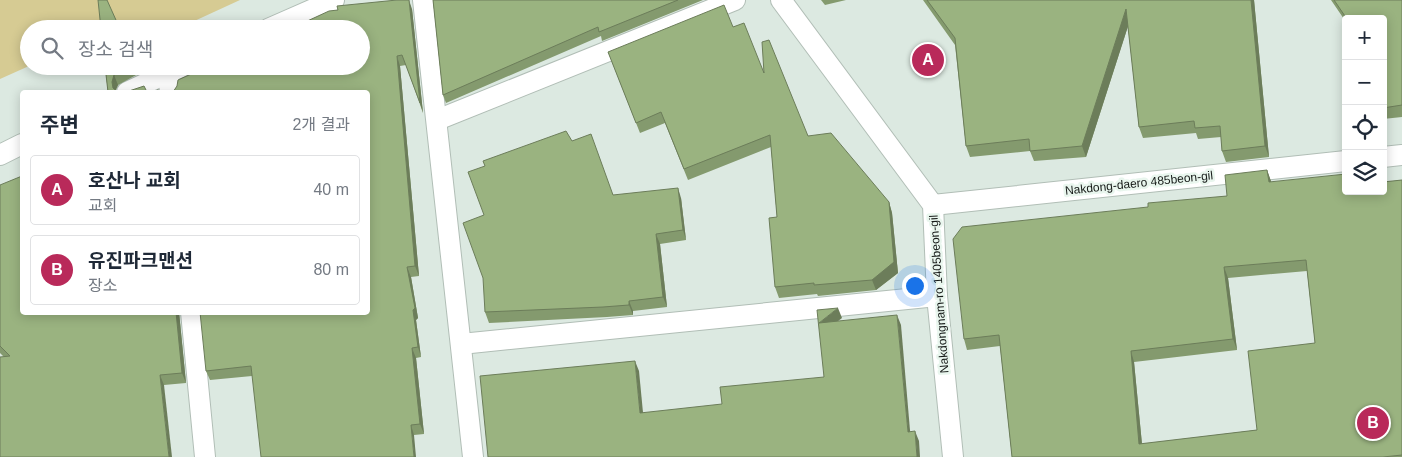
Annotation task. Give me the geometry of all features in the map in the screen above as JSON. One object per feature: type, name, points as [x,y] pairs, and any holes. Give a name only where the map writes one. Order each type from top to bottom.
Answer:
[{"type":"lane","points":[[288,20],[334,0]]},
{"type":"lane","points":[[424,0],[473,457]]},
{"type":"lane","points":[[437,120],[735,0]]},
{"type":"lane","name":"Nakdongnam-ro 1405beon-gil","points":[[781,0],[933,205],[937,296],[952,457]]},
{"type":"lane","points":[[131,90],[162,75]]},
{"type":"lane","points":[[170,90],[174,75]]},
{"type":"lane","points":[[0,155],[20,145]]},
{"type":"lane","points":[[1387,157],[1402,155]]},
{"type":"lane","name":"Nakdong-daero 485beon-gil","points":[[933,205],[1342,161]]},
{"type":"lane","points":[[461,344],[937,296]]},
{"type":"lane","points":[[191,315],[205,457]]},
{"type":"shaded area","points":[[0,0],[240,0],[197,20],[20,20],[20,70],[0,79]]},
{"type":"building","points":[[98,0],[107,0],[116,20],[100,20]]},
{"type":"building","points":[[409,0],[420,103],[402,55],[397,56],[415,266],[407,267],[415,308],[413,310],[418,347],[412,348],[420,424],[411,425],[414,457],[261,457],[251,366],[206,371],[200,315],[370,315],[370,90],[174,90],[178,80],[189,75],[370,75],[370,20],[310,20],[329,11],[338,10],[337,6]]},
{"type":"building","points":[[433,0],[678,0],[599,32],[598,27],[443,95]]},
{"type":"building","points":[[927,0],[1251,0],[1265,146],[1222,151],[1220,126],[1195,128],[1194,121],[1139,127],[1126,9],[1082,146],[1030,151],[1029,139],[966,146],[955,38]]},
{"type":"building","points":[[1334,0],[1402,0],[1402,105],[1387,107],[1387,15],[1344,15]]},
{"type":"building","points":[[724,5],[733,27],[744,23],[764,73],[762,42],[769,40],[808,136],[831,133],[889,202],[894,262],[872,280],[775,287],[769,218],[777,217],[770,135],[684,169],[661,112],[636,123],[608,52]]},
{"type":"building","points":[[106,75],[114,75],[112,82],[116,90],[108,90]]},
{"type":"building","points":[[144,86],[146,90],[132,90]]},
{"type":"building","points":[[566,131],[572,141],[591,134],[613,195],[678,188],[683,230],[656,234],[663,297],[629,301],[629,305],[485,312],[483,278],[463,223],[484,215],[468,172],[485,166],[483,161]]},
{"type":"building","points":[[1267,170],[1269,182],[1342,174],[1342,195],[1387,195],[1387,182],[1402,180],[1402,455],[1383,457],[1012,457],[999,335],[964,339],[953,239],[962,227],[1148,207],[1148,203],[1227,196],[1225,175]],"holes":[[[1306,260],[1315,343],[1248,351],[1257,430],[1139,444],[1131,351],[1233,339],[1224,267]]]},
{"type":"building","points":[[20,177],[20,315],[176,315],[182,373],[160,375],[169,457],[0,457],[0,357],[10,356],[0,346],[0,185]]},
{"type":"building","points":[[838,308],[819,323],[897,315],[908,432],[915,431],[917,457],[488,457],[480,376],[635,361],[640,413],[722,404],[720,387],[824,377],[817,310]]},
{"type":"place","name":"호산나 교회","points":[[928,60]]},
{"type":"place","name":"유진파크맨션","points":[[1373,423]]}]
